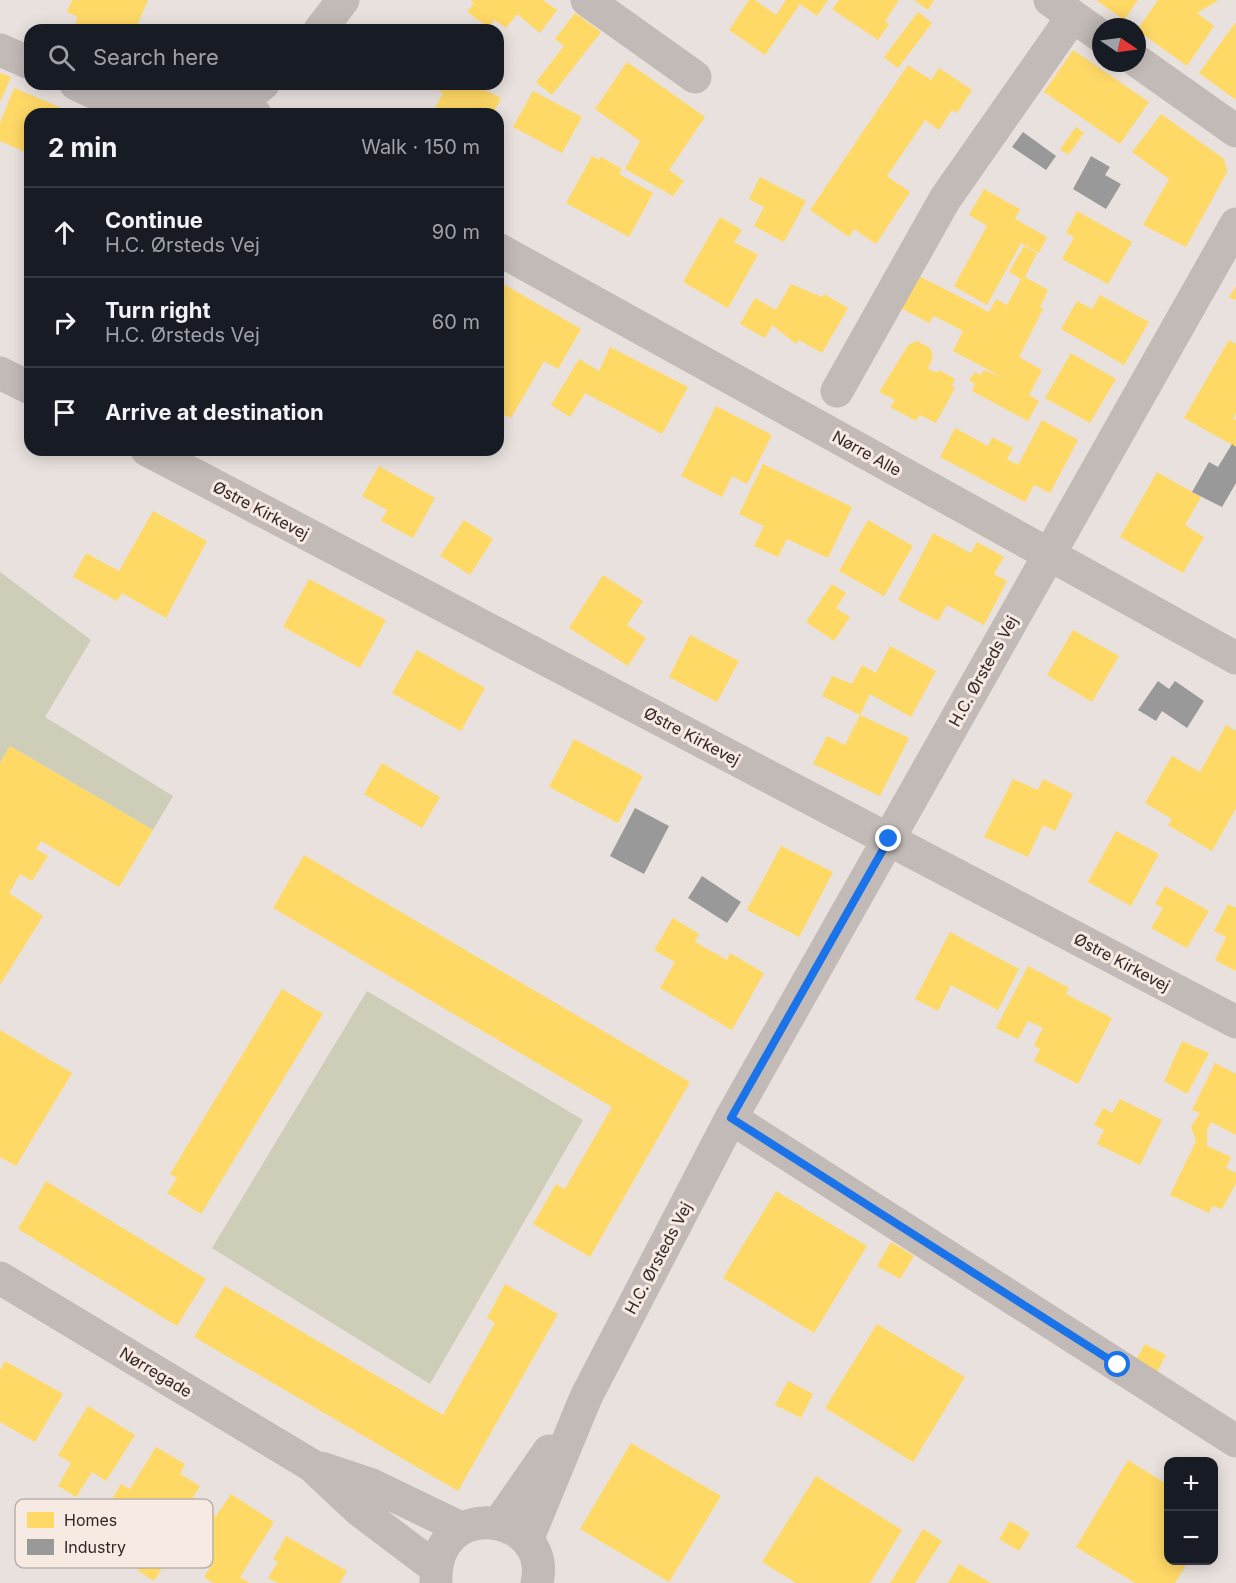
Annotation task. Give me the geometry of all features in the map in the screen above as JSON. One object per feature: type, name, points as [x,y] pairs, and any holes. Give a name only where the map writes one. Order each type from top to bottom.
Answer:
[{"type":"street","points":[[325,24],[343,0]]},
{"type":"street","points":[[587,0],[695,77]]},
{"type":"street","points":[[837,391],[945,199],[1062,8],[1092,30]]},
{"type":"street","points":[[0,50],[24,60]]},
{"type":"street","points":[[1146,67],[1236,131]]},
{"type":"street","points":[[89,90],[104,97],[234,108]]},
{"type":"street","points":[[247,108],[259,90]]},
{"type":"street","name":"H.C. Ørsteds Vej","points":[[527,1540],[586,1398],[731,1118],[1236,224]]},
{"type":"street","name":"Nørre Alle","points":[[504,252],[1236,658]]},
{"type":"street","points":[[0,373],[24,385]]},
{"type":"street","name":"Østre Kirkevej","points":[[158,456],[1236,1022]]},
{"type":"street","points":[[731,1118],[1236,1441]]},
{"type":"street","name":"Nørregade","points":[[0,1278],[311,1465],[359,1510],[436,1575]]},
{"type":"street","name":"H.C. Ørsteds Vej","points":[[499,1523],[586,1398]]},
{"type":"street","name":"Nørregade","points":[[311,1465],[372,1485],[461,1528]]},
{"type":"street","points":[[436,1575],[444,1545],[461,1528],[486,1521],[514,1529],[527,1540],[534,1552],[540,1581]]},
{"type":"green space","points":[[0,572],[91,640],[45,717],[173,796],[153,830],[10,746],[0,763]]},
{"type":"green space","points":[[367,991],[583,1120],[430,1384],[212,1248]]},
{"type":"building: Homes","points":[[72,0],[148,0],[138,24],[75,24],[78,17],[67,12]]},
{"type":"building: Homes","points":[[471,0],[543,0],[557,10],[540,33],[517,14],[506,28],[504,24],[495,20],[491,24],[484,24],[467,12],[474,3]]},
{"type":"building: Homes","points":[[749,0],[755,0],[776,15],[786,0],[828,0],[817,16],[800,4],[765,55],[729,30]]},
{"type":"building: Homes","points":[[839,0],[899,0],[885,21],[889,24],[878,40],[832,9]]},
{"type":"building: Homes","points":[[914,0],[934,0],[928,10]]},
{"type":"building: Homes","points":[[1096,0],[1138,0],[1125,18],[1121,18]]},
{"type":"building: Homes","points":[[1158,0],[1219,0],[1197,13],[1214,26],[1187,66],[1146,36],[1145,18]]},
{"type":"building: Homes","points":[[918,12],[932,23],[898,68],[884,57]]},
{"type":"building: Homes","points":[[575,13],[601,32],[552,95],[536,82],[564,46],[555,39]]},
{"type":"building: Homes","points":[[1236,22],[1236,100],[1199,73]]},
{"type":"building: Homes","points":[[1073,50],[1092,63],[1092,72],[1105,72],[1149,102],[1120,144],[1044,92]]},
{"type":"building: Homes","points":[[627,62],[705,117],[669,170],[684,181],[673,196],[625,169],[640,141],[595,109]]},
{"type":"building: Homes","points":[[908,65],[931,80],[939,68],[972,90],[957,113],[952,110],[939,130],[925,120],[887,176],[910,192],[876,244],[854,229],[849,237],[810,210]]},
{"type":"building: Homes","points":[[0,73],[11,77],[0,102]]},
{"type":"building: Homes","points":[[14,88],[62,108],[24,108],[24,151],[0,141],[0,123]]},
{"type":"building: Homes","points":[[438,90],[485,90],[501,98],[496,108],[435,108],[443,93]]},
{"type":"building: Homes","points":[[533,91],[582,117],[562,153],[513,127]]},
{"type":"building: Homes","points":[[1161,114],[1224,159],[1227,172],[1186,247],[1143,225],[1169,179],[1132,152]]},
{"type":"building: Homes","points":[[1076,127],[1084,133],[1068,155],[1060,149]]},
{"type":"building: Homes","points":[[592,156],[599,160],[601,157],[622,169],[619,174],[653,193],[629,237],[566,203]]},
{"type":"building: Homes","points":[[760,177],[806,201],[784,242],[754,226],[764,207],[749,199]]},
{"type":"building: Homes","points":[[984,189],[1020,209],[1015,219],[1047,237],[1039,253],[1021,243],[987,305],[954,286],[987,226],[969,215]]},
{"type":"building: Homes","points":[[1077,211],[1132,242],[1108,284],[1062,259],[1074,237],[1066,233]]},
{"type":"building: Homes","points":[[720,217],[742,230],[734,242],[758,255],[728,308],[683,282]]},
{"type":"building: Homes","points":[[1024,246],[1037,253],[1025,277],[1048,290],[1040,307],[1043,309],[1019,357],[1042,370],[1029,395],[1039,401],[1028,421],[972,391],[975,384],[969,380],[975,372],[981,375],[984,370],[1002,377],[953,351],[963,331],[934,316],[929,323],[897,306],[915,274],[989,312],[996,299],[1007,305],[1021,279],[1009,272]]},
{"type":"building: Homes","points":[[504,284],[581,329],[558,369],[544,361],[511,418],[504,414]]},
{"type":"building: Homes","points":[[791,284],[822,297],[824,294],[848,308],[822,353],[799,340],[796,344],[772,325],[765,338],[740,324],[755,298],[776,310]]},
{"type":"building: Homes","points":[[1236,286],[1236,300],[1229,297]]},
{"type":"building: Homes","points":[[1100,295],[1149,322],[1124,365],[1061,329],[1077,301],[1092,309]]},
{"type":"building: Homes","points":[[1229,340],[1236,344],[1236,413],[1233,419],[1236,420],[1236,447],[1184,418]]},
{"type":"building: Homes","points":[[917,341],[930,348],[933,356],[928,369],[938,373],[939,370],[955,379],[952,386],[955,388],[936,423],[920,415],[916,421],[890,407],[895,400],[879,392],[909,344]]},
{"type":"building: Homes","points":[[610,347],[688,387],[662,434],[585,393],[570,417],[551,405],[579,359],[599,371]]},
{"type":"building: Homes","points":[[1071,353],[1116,379],[1090,423],[1045,398]]},
{"type":"building: Homes","points":[[716,406],[772,435],[747,484],[732,476],[722,497],[681,476]]},
{"type":"building: Homes","points":[[1042,420],[1078,440],[1050,493],[1034,485],[1025,502],[940,457],[955,428],[988,446],[992,437],[1013,448],[1007,459],[1018,465]]},
{"type":"building: Homes","points":[[763,464],[852,507],[828,558],[787,539],[778,557],[754,546],[764,526],[739,514]]},
{"type":"building: Homes","points":[[379,466],[435,498],[413,538],[381,521],[387,510],[362,496]]},
{"type":"building: Homes","points":[[1157,472],[1201,497],[1185,525],[1204,537],[1183,573],[1120,537]]},
{"type":"building: Homes","points":[[153,511],[207,541],[166,618],[122,593],[117,601],[73,577],[86,553],[119,571]]},
{"type":"building: Homes","points":[[464,520],[493,539],[470,575],[440,556]]},
{"type":"building: Homes","points":[[868,520],[913,546],[884,596],[839,571]]},
{"type":"building: Homes","points":[[933,533],[971,553],[977,542],[1004,557],[994,574],[1007,581],[984,625],[947,605],[938,621],[898,600]]},
{"type":"building: Homes","points":[[603,575],[643,601],[627,625],[646,638],[628,666],[569,628]]},
{"type":"building: Homes","points":[[309,579],[386,620],[360,668],[283,627]]},
{"type":"building: Homes","points":[[832,584],[846,593],[836,608],[850,617],[834,641],[806,622]]},
{"type":"building: Homes","points":[[1073,630],[1119,656],[1092,702],[1047,675]]},
{"type":"building: Homes","points":[[690,635],[739,661],[717,702],[669,677]]},
{"type":"building: Homes","points":[[890,646],[936,671],[911,717],[870,694],[860,715],[822,696],[832,676],[852,684],[862,665],[876,673]]},
{"type":"building: Homes","points":[[417,650],[485,688],[461,731],[392,693]]},
{"type":"building: Homes","points":[[860,715],[909,738],[880,796],[813,764],[827,736],[845,745]]},
{"type":"building: Homes","points":[[1226,725],[1236,731],[1236,808],[1212,851],[1168,825],[1172,819],[1145,803],[1172,756],[1200,772]]},
{"type":"building: Homes","points":[[574,739],[643,776],[618,823],[549,787]]},
{"type":"building: Homes","points":[[10,746],[153,830],[119,887],[41,841],[36,849],[48,856],[32,881],[20,874],[9,893],[43,916],[0,985],[0,763]]},
{"type":"building: Homes","points":[[382,763],[440,797],[422,828],[364,794]]},
{"type":"building: Homes","points":[[1013,779],[1038,790],[1043,779],[1073,794],[1055,831],[1043,825],[1028,857],[984,837]]},
{"type":"building: Homes","points":[[1116,831],[1159,854],[1131,906],[1088,882]]},
{"type":"building: Homes","points":[[781,846],[833,872],[799,937],[747,910]]},
{"type":"building: Homes","points":[[304,855],[690,1082],[590,1257],[533,1224],[556,1184],[565,1189],[612,1107],[273,908]]},
{"type":"building: Homes","points":[[1165,886],[1209,911],[1187,948],[1151,928],[1163,908],[1155,904]]},
{"type":"building: Homes","points":[[1228,904],[1236,908],[1236,971],[1215,960],[1226,937],[1214,931]]},
{"type":"building: Homes","points":[[673,918],[699,934],[695,942],[727,960],[730,953],[764,973],[732,1030],[660,988],[675,962],[654,950]]},
{"type":"building: Homes","points":[[950,932],[1019,969],[998,1010],[951,985],[938,1011],[915,999]]},
{"type":"building: Homes","points":[[1028,966],[1069,988],[1066,994],[1112,1018],[1078,1084],[1034,1061],[1040,1049],[1034,1045],[1043,1028],[1028,1021],[1018,1039],[996,1028]]},
{"type":"building: Homes","points":[[282,989],[323,1014],[201,1214],[167,1193],[177,1178],[170,1174]]},
{"type":"building: Homes","points":[[0,1030],[72,1073],[16,1166],[0,1157]]},
{"type":"building: Homes","points":[[1182,1041],[1209,1053],[1187,1094],[1164,1081]]},
{"type":"building: Homes","points":[[1215,1063],[1236,1074],[1236,1135],[1211,1122],[1207,1131],[1207,1146],[1231,1157],[1226,1168],[1236,1173],[1236,1183],[1222,1209],[1212,1206],[1209,1213],[1170,1195],[1196,1141],[1191,1127],[1200,1113],[1192,1110]]},
{"type":"building: Homes","points":[[1120,1099],[1162,1120],[1140,1165],[1097,1144],[1104,1130],[1094,1125],[1103,1108],[1112,1113]]},
{"type":"building: Homes","points":[[46,1181],[206,1279],[177,1326],[18,1229]]},
{"type":"building: Homes","points":[[776,1191],[867,1246],[814,1333],[723,1278]]},
{"type":"building: Homes","points":[[891,1242],[914,1256],[900,1279],[877,1266]]},
{"type":"building: Homes","points":[[505,1284],[558,1314],[458,1491],[194,1337],[225,1286],[443,1415],[495,1323],[487,1318]]},
{"type":"building: Homes","points":[[877,1324],[965,1377],[913,1462],[825,1408]]},
{"type":"building: Homes","points":[[1145,1344],[1166,1355],[1157,1372],[1136,1360]]},
{"type":"building: Homes","points":[[5,1361],[63,1394],[35,1442],[0,1422],[0,1370]]},
{"type":"building: Homes","points":[[788,1381],[813,1394],[801,1418],[775,1405]]},
{"type":"building: Homes","points":[[88,1406],[135,1435],[106,1481],[92,1472],[76,1497],[58,1486],[71,1463],[58,1455]]},
{"type":"building: Homes","points":[[631,1443],[721,1496],[669,1582],[580,1529]]},
{"type":"building: Homes","points":[[156,1447],[185,1464],[180,1474],[200,1486],[192,1499],[112,1499],[121,1484],[130,1489]]},
{"type":"building: Homes","points":[[1128,1460],[1164,1482],[1164,1565],[1186,1565],[1175,1583],[1135,1583],[1076,1547]]},
{"type":"building: Homes","points":[[816,1476],[902,1530],[870,1583],[796,1583],[762,1562]]},
{"type":"building: Homes","points":[[231,1494],[274,1522],[240,1577],[250,1583],[213,1583],[204,1577],[210,1568],[213,1568],[213,1514],[216,1516]]},
{"type":"building: Homes","points":[[1010,1521],[1030,1533],[1019,1551],[999,1539]]},
{"type":"building: Homes","points":[[923,1529],[942,1541],[915,1583],[890,1583]]},
{"type":"building: Homes","points":[[286,1536],[347,1571],[340,1583],[278,1583],[268,1578],[278,1562],[273,1559]]},
{"type":"building: Homes","points":[[959,1564],[991,1583],[948,1583]]},
{"type":"building: Homes","points":[[138,1568],[162,1568],[154,1581],[137,1570]]},
{"type":"building: Industry","points":[[1023,132],[1056,156],[1046,170],[1012,147]]},
{"type":"building: Industry","points":[[1091,156],[1110,167],[1105,175],[1121,184],[1106,209],[1073,189]]},
{"type":"building: Industry","points":[[1232,444],[1236,447],[1236,483],[1222,507],[1192,492],[1209,462],[1218,467]]},
{"type":"building: Industry","points":[[1158,681],[1169,689],[1175,681],[1204,701],[1187,728],[1162,711],[1156,721],[1138,710]]},
{"type":"building: Industry","points":[[635,808],[669,826],[644,874],[610,856]]},
{"type":"building: Industry","points":[[702,876],[741,902],[727,923],[688,898]]},
{"type":"route","points":[[889,839],[731,1118],[1118,1365]]}]
